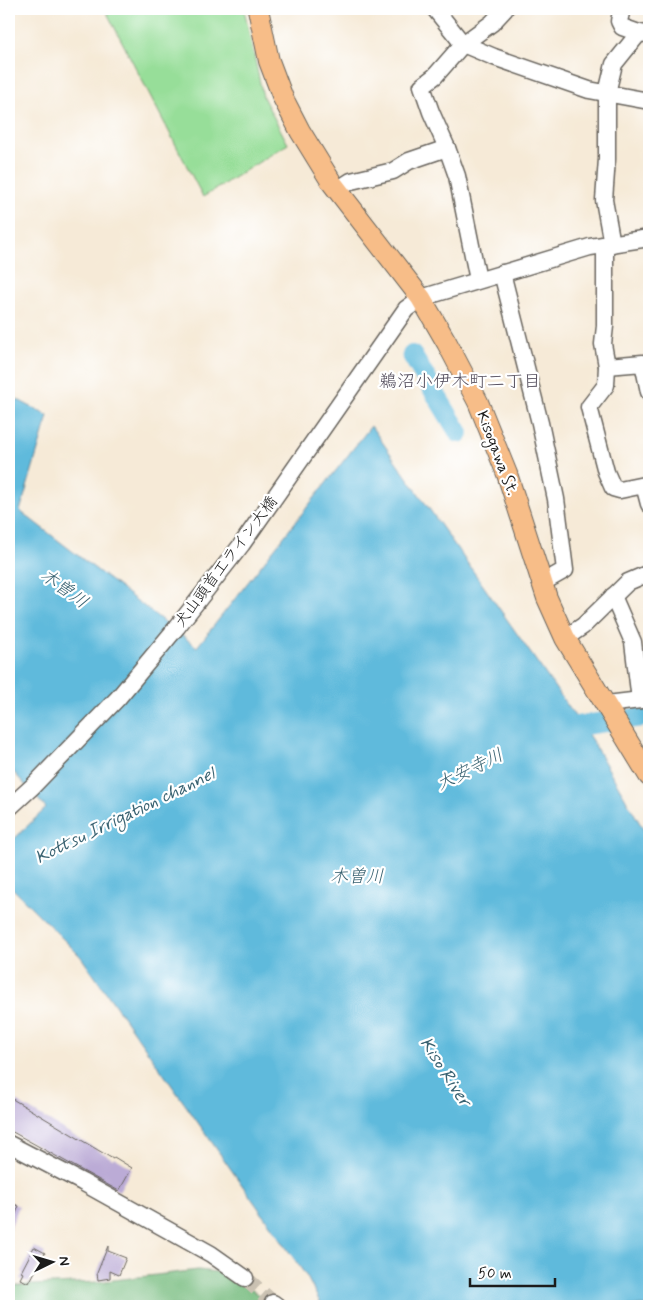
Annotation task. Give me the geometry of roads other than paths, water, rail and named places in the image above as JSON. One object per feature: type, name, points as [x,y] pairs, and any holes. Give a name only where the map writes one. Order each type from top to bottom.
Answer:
[{"type":"main road","name":"Kisogawa St.","points":[[258,9],[269,61],[283,98],[300,131],[337,190],[421,298],[478,402],[507,474],[547,598],[565,638],[649,776]]},
{"type":"street","points":[[435,9],[463,44],[494,57],[589,90],[649,101]]},
{"type":"street","points":[[478,280],[457,176],[447,148],[430,112],[422,86],[435,76],[463,44],[492,23],[505,9]]},
{"type":"street","points":[[622,9],[619,21],[622,27],[644,33],[614,64],[606,93],[607,159],[604,200],[608,244],[603,344],[606,385],[589,407],[606,472],[613,488],[620,490],[644,485],[649,504]]},
{"type":"street","points":[[337,190],[351,181],[393,171],[409,161],[447,148]]},
{"type":"street","points":[[421,298],[590,247],[649,238]]},
{"type":"street","points":[[502,273],[542,433],[556,499],[561,534],[565,570],[542,583]]},
{"type":"street","name":"犬山頭首工ライン大橋","points":[[9,808],[33,786],[118,698],[177,627],[242,544],[400,316],[421,298]]},
{"type":"street","points":[[606,366],[643,363],[649,392]]},
{"type":"street","points":[[565,638],[583,626],[628,582],[649,573]]},
{"type":"street","points":[[609,708],[645,700],[632,642],[613,596]]},
{"type":"street","points":[[9,1144],[82,1182],[211,1254],[246,1278]]},
{"type":"water","name":"木曽川","points":[[9,395],[48,416],[20,511],[197,647],[371,426],[591,739],[649,839],[649,1306],[322,1306],[307,1277],[81,957],[9,885],[9,844],[46,808],[9,767]]},
{"type":"waterway","points":[[412,355],[459,433]]},
{"type":"waterway","name":"大安寺川","points":[[555,729],[649,716]]},
{"type":"tunnel","points":[[245,1278],[273,1303]]},
{"type":"district","name":"鵜沼小伊木町二丁目","points":[[460,382]]},
{"type":"water label","name":"Kottsu Irrigation channel","points":[[125,816]]},
{"type":"water label","name":"Kiso River","points":[[445,1072]]}]
